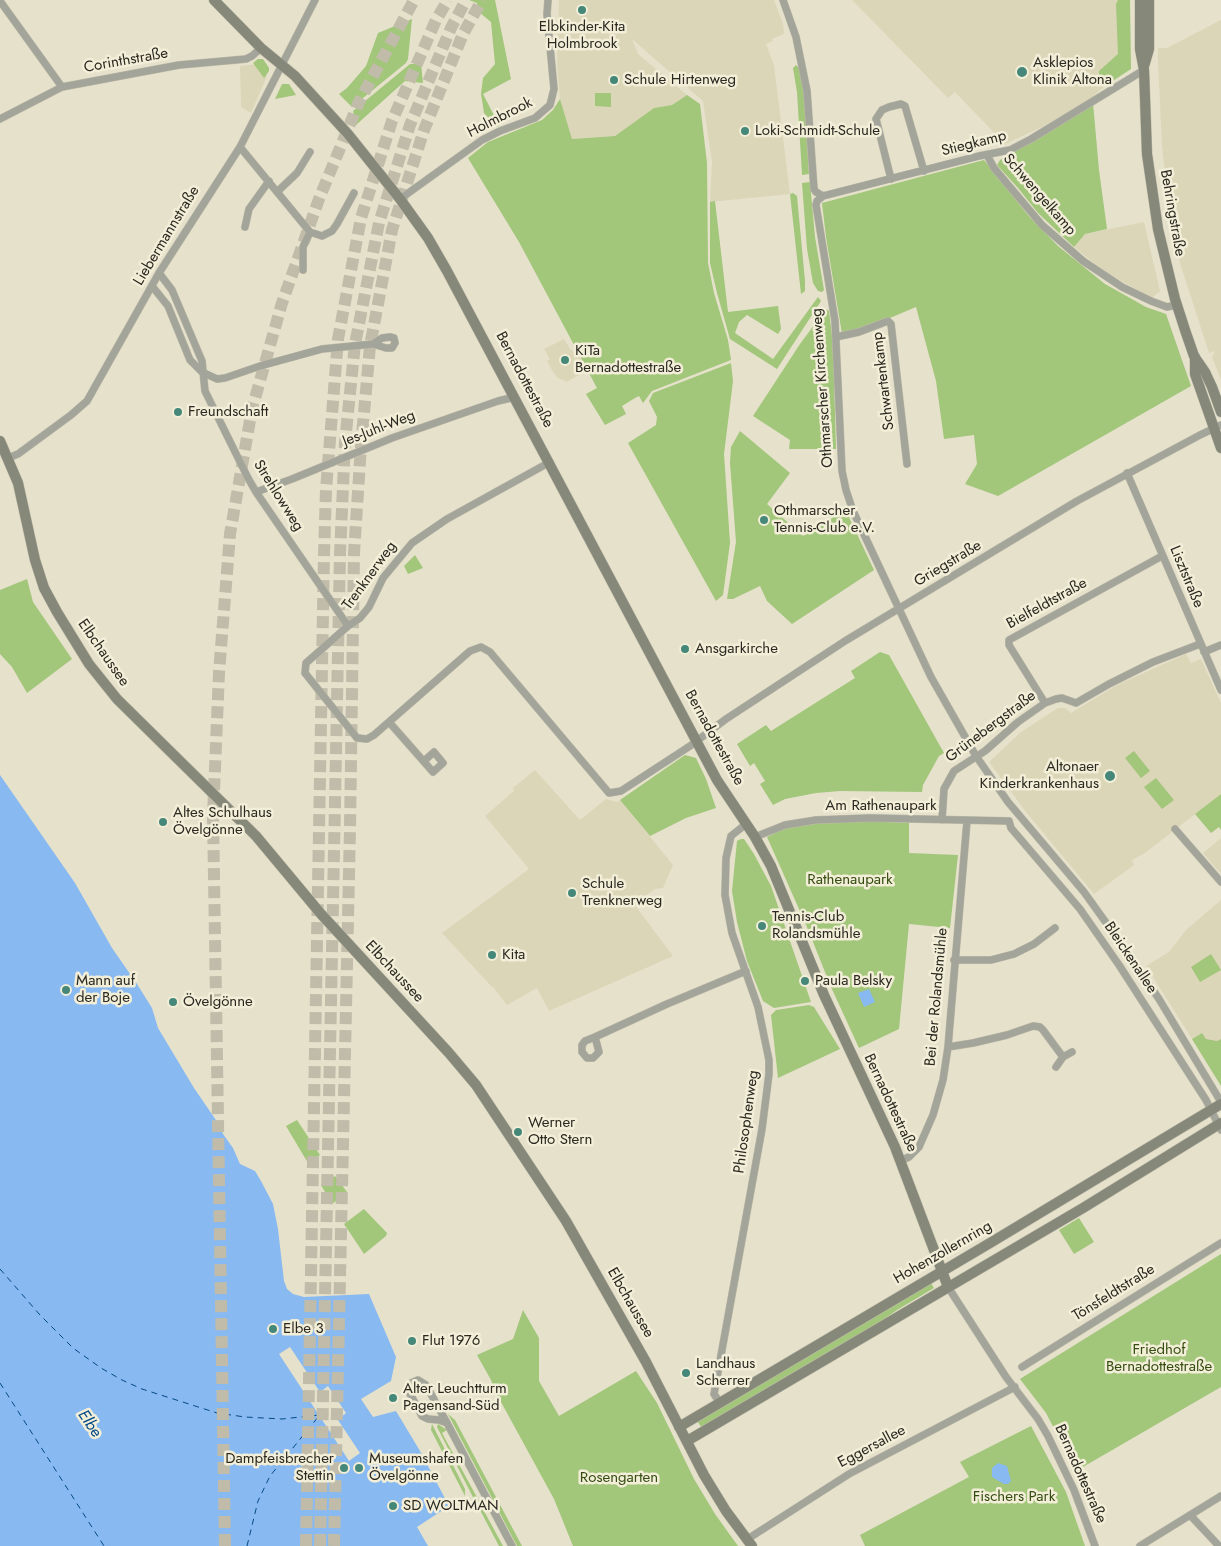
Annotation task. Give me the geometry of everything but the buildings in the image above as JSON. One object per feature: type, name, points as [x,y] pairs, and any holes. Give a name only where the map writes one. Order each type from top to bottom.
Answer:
[{"type":"main road","name":"Bernadottestraße","points":[[214,0],[261,48],[283,65],[348,134],[400,199],[428,238],[447,271],[698,740],[717,780],[755,837],[771,866],[817,979],[900,1161],[948,1287]]},
{"type":"main road","name":"Behringstraße","points":[[1140,0],[1140,49],[1144,70],[1150,182],[1162,248],[1176,305],[1194,356],[1205,372],[1221,412]]},
{"type":"main road","name":"Behringstraße","points":[[1144,70],[1149,49],[1150,0]]},
{"type":"main road","name":"Behringstraße","points":[[1194,356],[1195,374],[1217,426],[1221,448]]},
{"type":"main road","name":"Elbchaussee","points":[[0,440],[21,494],[33,552],[44,588],[89,664],[107,688],[128,710],[256,836],[321,914],[476,1085],[566,1221],[646,1362],[711,1487],[749,1543]]},
{"type":"main road","name":"Hohenzollernring","points":[[679,1427],[1221,1103]]},
{"type":"main road","name":"Hohenzollernring","points":[[686,1441],[1220,1126]]},
{"type":"street","name":"Liebermannstraße","points":[[8,458],[18,454],[87,401],[159,272],[240,147],[315,0]]},
{"type":"street","name":"Holmbrook","points":[[400,199],[482,140],[535,118],[550,105],[554,89],[547,14],[548,0]]},
{"type":"street","points":[[783,0],[796,37],[807,91],[814,189],[823,196]]},
{"type":"street","points":[[0,1],[62,87]]},
{"type":"street","points":[[0,14],[7,10]]},
{"type":"street","name":"Corinthstraße","points":[[0,119],[62,87],[179,65],[246,59],[261,48]]},
{"type":"street","name":"Stiegkamp","points":[[823,196],[1004,152],[1016,147],[1144,70]]},
{"type":"street","points":[[891,179],[876,119],[882,110],[901,104],[905,106],[924,171]]},
{"type":"street","points":[[240,147],[310,232],[322,236],[332,231],[354,193]]},
{"type":"street","points":[[277,192],[297,173],[310,152]]},
{"type":"street","name":"Schwengelkamp","points":[[988,155],[994,168],[1042,225],[1083,262],[1122,287],[1150,301],[1167,307],[1176,305]]},
{"type":"street","points":[[246,227],[248,210],[269,181]]},
{"type":"street","name":"Othmarscher Kirchenweg","points":[[823,196],[817,201],[816,205],[836,337],[842,466],[846,490],[853,511],[931,677],[976,756]]},
{"type":"street","points":[[303,270],[303,247],[310,232]]},
{"type":"street","name":"Strehlowweg","points":[[159,272],[172,290],[202,361],[205,391],[256,492],[348,626]]},
{"type":"street","name":"Strehlowweg","points":[[152,286],[168,306],[190,360],[202,372]]},
{"type":"street","name":"Schwartenkamp","points":[[836,337],[860,332],[888,321],[891,324],[907,464]]},
{"type":"street","points":[[202,372],[217,379],[224,378],[322,349],[373,344]]},
{"type":"street","name":"Jes-Juhl-Weg","points":[[256,492],[292,480],[392,438],[498,401],[515,397]]},
{"type":"street","name":"Griegstraße","points":[[698,740],[845,641],[900,610],[1077,501],[1217,426]]},
{"type":"street","name":"Trenknerweg","points":[[550,462],[447,519],[412,543],[384,578],[360,618],[308,660],[304,668],[305,673],[358,738],[366,739],[389,722],[470,651],[481,647],[490,652],[609,793],[621,791],[698,740]]},
{"type":"street","name":"Lisztstraße","points":[[1127,473],[1221,690]]},
{"type":"street","name":"Bielfeldtstraße","points":[[1045,703],[1009,646],[1009,640],[1162,556]]},
{"type":"street","name":"Grünebergstraße","points":[[942,820],[944,789],[950,776],[960,766],[985,751],[1018,722],[1045,703],[1062,698],[1076,703],[1153,662],[1200,644]]},
{"type":"street","points":[[1204,652],[1221,645]]},
{"type":"street","points":[[389,722],[424,761]]},
{"type":"street","name":"Bleickenallee","points":[[976,756],[1008,802],[1084,892],[1130,956],[1159,999],[1221,1103]]},
{"type":"street","points":[[1009,821],[1016,812]]},
{"type":"street","name":"Am Rathenaupark","points":[[755,837],[785,826],[816,820],[870,818],[1009,821]]},
{"type":"street","name":"Bei der Rolandsmühle","points":[[900,1161],[909,1157],[919,1147],[933,1115],[943,1080],[948,1046],[967,821]]},
{"type":"street","name":"Bleickenallee","points":[[1009,821],[1011,828],[1080,909],[1119,965],[1220,1126]]},
{"type":"street","name":"Philosophenweg","points":[[720,1403],[714,1394],[762,1129],[769,1060],[758,1008],[732,933],[725,894],[726,858],[731,836],[746,824]]},
{"type":"street","points":[[1175,829],[1221,882]]},
{"type":"street","points":[[954,960],[979,961],[1002,958],[1026,948],[1055,928]]},
{"type":"street","points":[[595,1037],[746,971]]},
{"type":"street","points":[[948,1046],[973,1043],[1007,1035],[1033,1026],[1043,1030],[1063,1057]]},
{"type":"street","points":[[1056,1067],[1063,1057],[1072,1052]]},
{"type":"street","name":"Tönsfeldtstraße","points":[[1022,1367],[1221,1243]]},
{"type":"street","name":"Bernadottestraße","points":[[948,1287],[1006,1377],[1038,1419],[1058,1455],[1074,1490],[1095,1546]]},
{"type":"street","points":[[448,1423],[428,1420],[422,1416],[409,1392],[411,1383],[418,1380],[425,1383],[448,1423],[512,1546]]},
{"type":"street","name":"Eggersallee","points":[[749,1543],[850,1474],[1014,1387]]},
{"type":"street","points":[[1140,1546],[1221,1496]]},
{"type":"street","points":[[1190,1515],[1219,1546]]},
{"type":"shaded area","points":[[559,0],[774,0],[783,24],[784,34],[766,44],[774,65],[790,194],[710,202],[712,162],[703,101],[632,39],[638,54],[687,95],[672,105],[654,108],[615,136],[572,139],[560,99],[557,65]]},
{"type":"shaded area","name":"Asklepios Klinik Altona","points":[[852,0],[1128,0],[1115,77],[1091,98],[1044,126],[1005,144],[955,92],[948,98]]},
{"type":"shaded area","points":[[1221,20],[1221,380],[1212,357],[1215,351],[1209,353],[1180,263],[1166,184],[1162,146],[1158,48],[1167,48]]},
{"type":"shaded area","points":[[258,64],[267,76],[251,113],[241,107],[240,66]]},
{"type":"shaded area","points":[[1144,222],[1160,291],[1152,298],[1106,273],[1074,247],[1085,234]]},
{"type":"shaded area","name":"KiTa Bernadottestraße","points":[[564,339],[570,349],[580,357],[587,370],[567,382],[558,378],[553,372],[547,361],[550,359],[544,349]]},
{"type":"shaded area","name":"Altonaer Kinderkrankenhaus","points":[[1186,654],[1191,663],[1201,659],[1221,703],[1221,794],[1145,853],[1132,860],[1134,865],[1094,894],[1026,812],[989,762],[1021,732],[1058,708],[1065,708],[1071,713],[1117,685]]},
{"type":"shaded area","name":"Schule Trenknerweg","points":[[535,770],[580,820],[606,799],[617,802],[620,800],[673,865],[663,888],[655,889],[634,904],[673,956],[549,1011],[537,988],[507,1005],[493,987],[442,933],[529,869],[485,816],[514,791],[513,788]]},
{"type":"shaded area","points":[[1221,838],[1221,874],[1203,853]]},
{"type":"shaded area","points":[[1221,900],[1221,1039],[1217,1041],[1206,1039],[1202,1033],[1192,1039],[1146,966],[1169,952],[1186,930]]},
{"type":"green space","points":[[469,0],[495,0],[511,79],[483,94],[499,125],[497,127],[484,113],[481,94],[483,78],[495,64],[491,22],[479,12],[477,3]]},
{"type":"green space","points":[[1118,0],[1130,0],[1131,69],[1105,86],[1099,79],[1099,71],[1118,54],[1116,4]]},
{"type":"green space","points":[[412,19],[406,63],[352,107],[339,94],[347,88],[366,66],[378,33]]},
{"type":"green space","points":[[258,59],[263,59],[269,68],[264,78],[253,63]]},
{"type":"green space","points":[[410,64],[421,64],[423,83],[405,81],[356,125],[353,111]]},
{"type":"green space","points":[[796,65],[800,69],[804,92],[809,174],[802,175],[797,92],[793,68]]},
{"type":"green space","points":[[282,84],[289,84],[296,95],[275,99]]},
{"type":"green space","points":[[595,93],[611,93],[611,107],[595,106]]},
{"type":"green space","points":[[687,95],[700,104],[707,163],[708,263],[714,293],[728,340],[731,360],[652,391],[643,403],[639,396],[635,398],[622,406],[626,414],[605,425],[586,394],[597,388],[519,242],[468,158],[488,142],[542,120],[553,110],[560,99],[572,139],[615,136],[654,108],[672,105]]},
{"type":"green space","points":[[1093,103],[1107,229],[1085,234],[1074,247],[1038,213],[997,165],[1000,160]]},
{"type":"green space","points":[[984,160],[1028,215],[1058,246],[1105,284],[1146,307],[1166,314],[1191,386],[998,496],[965,484],[977,464],[974,435],[944,439],[936,381],[916,307],[859,331],[842,334],[822,203]]},
{"type":"green space","points":[[810,182],[815,237],[824,290],[822,292],[818,291],[813,283],[807,249],[802,183]]},
{"type":"green space","points":[[793,193],[797,196],[805,281],[805,291],[801,294],[790,194]]},
{"type":"green space","points":[[715,201],[728,312],[778,306],[781,329],[778,334],[747,315],[739,322],[735,333],[773,359],[818,297],[821,301],[777,369],[730,339],[710,263],[710,202]]},
{"type":"green space","points":[[826,309],[829,311],[833,343],[836,449],[789,449],[790,440],[753,416],[800,344]]},
{"type":"green space","points":[[731,363],[733,381],[724,454],[730,543],[723,595],[716,601],[628,443],[656,425],[657,417],[649,401],[653,393]]},
{"type":"green space","name":"Othmarscher Tennis-Club e.V.","points":[[740,431],[790,473],[767,504],[803,536],[834,517],[847,513],[874,570],[792,624],[767,601],[760,586],[733,599],[727,599],[736,542],[730,463],[731,447]]},
{"type":"green space","points":[[415,555],[423,568],[408,574],[404,566]]},
{"type":"green space","points":[[27,579],[33,602],[72,659],[27,693],[12,667],[0,654],[0,590]]},
{"type":"green space","points":[[880,652],[889,655],[944,753],[939,756],[923,785],[922,792],[840,791],[816,793],[785,799],[773,805],[760,784],[765,781],[754,763],[750,766],[737,744],[766,725],[771,731],[855,678],[851,671]]},
{"type":"green space","points":[[1134,751],[1150,771],[1141,778],[1125,758]]},
{"type":"green space","points":[[685,755],[696,758],[716,808],[686,818],[650,836],[620,800]]},
{"type":"green space","points":[[1156,778],[1174,800],[1162,809],[1144,787]]},
{"type":"green space","points":[[1221,794],[1221,830],[1219,827],[1211,833],[1195,814]]},
{"type":"green space","name":"Rathenaupark","points":[[869,821],[909,823],[909,853],[958,855],[950,928],[909,924],[899,1029],[859,1048],[767,837],[785,828],[821,823]]},
{"type":"green space","name":"Tennis-Club Rolandsmühle","points":[[744,839],[754,854],[771,886],[811,1002],[774,1008],[763,1001],[747,961],[737,922],[732,891],[737,841]]},
{"type":"green space","points":[[1211,954],[1221,970],[1200,982],[1191,967]]},
{"type":"green space","points":[[809,1005],[814,1007],[840,1049],[778,1078],[771,1015],[776,1010]]},
{"type":"green space","points":[[1202,1033],[1206,1039],[1217,1041],[1221,1039],[1221,1086],[1192,1039]]},
{"type":"green space","points":[[297,1120],[320,1155],[308,1163],[286,1126]]},
{"type":"green space","points":[[335,1176],[347,1192],[332,1204],[321,1185]]},
{"type":"green space","points":[[364,1209],[387,1233],[386,1236],[364,1254],[344,1224]]},
{"type":"green space","points":[[1079,1218],[1094,1242],[1074,1254],[1059,1230]]},
{"type":"green space","name":"Friedhof Bernadottestraße","points":[[1221,1254],[1221,1387],[1076,1471],[1046,1413],[1020,1379]]},
{"type":"green space","points":[[931,1283],[934,1288],[897,1310],[875,1326],[702,1428],[697,1421]]},
{"type":"green space","name":"Rosengarten","points":[[523,1310],[539,1338],[539,1381],[559,1416],[636,1371],[657,1403],[694,1479],[715,1514],[738,1546],[573,1546],[554,1499],[477,1355],[513,1339]]},
{"type":"green space","points":[[448,1414],[455,1420],[522,1546],[517,1546]]},
{"type":"green space","points":[[432,1424],[465,1489],[465,1496],[431,1430]]},
{"type":"green space","points":[[438,1424],[447,1430],[442,1433],[480,1503],[477,1505],[437,1427]]},
{"type":"green space","name":"Fischers Park","points":[[1031,1426],[1066,1492],[1085,1546],[865,1546],[860,1535],[969,1477],[960,1462]]},
{"type":"green space","points":[[487,1505],[488,1508],[484,1511],[503,1546],[499,1546],[480,1510]]},
{"type":"water","name":"Elbe","points":[[0,775],[75,883],[112,948],[152,1008],[158,1028],[194,1088],[220,1126],[240,1164],[255,1171],[261,1181],[273,1204],[284,1281],[287,1289],[293,1294],[304,1297],[369,1294],[396,1357],[391,1381],[361,1399],[373,1417],[396,1411],[449,1506],[417,1527],[428,1546],[0,1546]]},
{"type":"water","points":[[869,989],[875,1002],[864,1007],[858,993]]},
{"type":"water","points":[[998,1463],[1007,1466],[1011,1481],[1008,1484],[1004,1484],[992,1477],[992,1468]]},
{"type":"pier","points":[[290,1347],[320,1392],[328,1386],[346,1413],[338,1420],[360,1453],[349,1461],[279,1354]]},
{"type":"ferry route","points":[[0,1269],[40,1315],[73,1348],[122,1380],[142,1389],[217,1413],[282,1419],[319,1415]]},
{"type":"ferry route","points":[[0,1383],[104,1546]]},
{"type":"ferry route","points":[[247,1546],[258,1501],[270,1476],[319,1416]]},
{"type":"tunnel","points":[[225,1546],[213,816],[219,673],[230,534],[252,409],[282,303],[319,199],[359,102],[414,0]]},
{"type":"tunnel","points":[[306,1546],[324,556],[326,490],[338,339],[361,218],[392,121],[436,20],[448,0]]},
{"type":"tunnel","points":[[320,1546],[340,554],[345,442],[355,344],[379,223],[410,125],[451,28],[466,0]]},
{"type":"tunnel","points":[[334,1546],[350,829],[354,553],[370,346],[392,230],[424,130],[463,34],[482,0]]},
{"type":"place","name":"Elbkinder-Kita Holmbrook","points":[[582,10]]},
{"type":"place","name":"Asklepios Klinik Altona","points":[[1022,72]]},
{"type":"place","name":"Schule Hirtenweg","points":[[614,80]]},
{"type":"place","name":"Loki-Schmidt-Schule","points":[[745,131]]},
{"type":"place","name":"KiTa Bernadottestraße","points":[[565,360]]},
{"type":"place","name":"Freundschaft","points":[[178,412]]},
{"type":"place","name":"Othmarscher Tennis-Club e.V.","points":[[764,520]]},
{"type":"place","name":"Ansgarkirche","points":[[685,649]]},
{"type":"place","name":"Altonaer Kinderkrankenhaus","points":[[1110,776]]},
{"type":"place","name":"Altes Schulhaus Övelgönne","points":[[163,822]]},
{"type":"place","name":"Schule Trenknerweg","points":[[572,893]]},
{"type":"place","name":"Tennis-Club Rolandsmühle","points":[[762,926]]},
{"type":"place","name":"Kita","points":[[492,955]]},
{"type":"place","name":"Paula Belsky","points":[[805,981]]},
{"type":"place","name":"Mann auf der Boje","points":[[66,990]]},
{"type":"place","name":"Övelgönne","points":[[173,1002]]},
{"type":"place","name":"Werner Otto Stern","points":[[518,1132]]},
{"type":"place","name":"Elbe 3","points":[[273,1329]]},
{"type":"place","name":"Flut 1976","points":[[412,1341]]},
{"type":"place","name":"Landhaus Scherrer","points":[[686,1373]]},
{"type":"place","name":"Alter Leuchtturm Pagensand-Süd","points":[[393,1398]]},
{"type":"place","name":"Dampfeisbrecher Stettin","points":[[344,1468]]},
{"type":"place","name":"Museumshafen Övelgönne","points":[[359,1468]]},
{"type":"place","name":"SD WOLTMAN","points":[[393,1506]]}]
